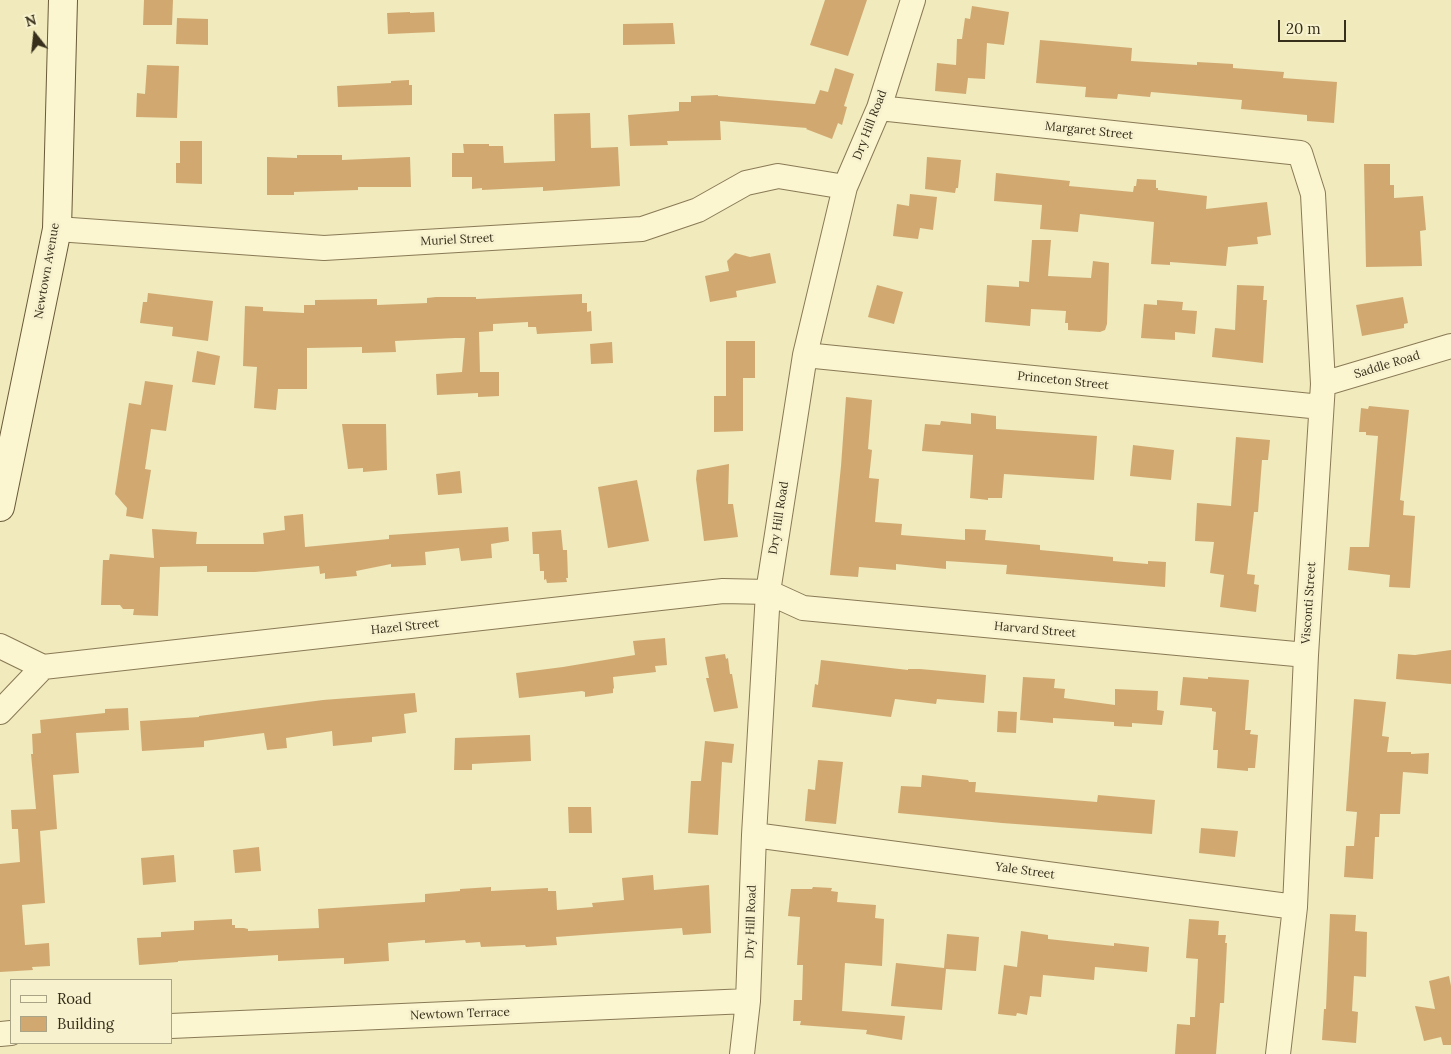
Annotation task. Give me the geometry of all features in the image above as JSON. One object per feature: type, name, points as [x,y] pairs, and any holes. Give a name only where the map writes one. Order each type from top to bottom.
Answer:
[{"type":"main road","name":"Newtown Avenue","points":[[1,502],[57,228],[63,0]]},
{"type":"street","name":"Dry Hill Road","points":[[742,1054],[748,1001],[754,835],[768,592],[804,355],[845,187],[879,108],[913,0]]},
{"type":"street","name":"Margaret Street","points":[[879,108],[1300,153]]},
{"type":"street","name":"Visconti Street","points":[[1278,1054],[1296,907],[1306,655],[1322,396],[1313,194],[1300,153]]},
{"type":"street","name":"Muriel Street","points":[[57,228],[334,247],[642,229],[698,210],[746,183],[778,176],[845,187]]},
{"type":"street","name":"Saddle Road","points":[[1322,396],[1451,346]]},
{"type":"street","name":"Princeton Street","points":[[804,355],[1322,396]]},
{"type":"street","name":"Hazel Street","points":[[43,667],[723,591],[768,592]]},
{"type":"street","name":"Harvard Street","points":[[768,592],[803,608],[1306,655]]},
{"type":"street","points":[[0,646],[43,667],[0,712]]},
{"type":"street","name":"Yale Street","points":[[754,835],[1296,907]]},
{"type":"street","name":"Newtown Terrace","points":[[172,1026],[748,1001]]},
{"type":"building","points":[[144,0],[173,0],[172,25],[143,25]]},
{"type":"building","points":[[825,0],[867,0],[848,56],[810,45]]},
{"type":"building","points":[[972,6],[1009,12],[1004,45],[987,43],[985,79],[968,78],[966,94],[935,91],[937,63],[956,65],[957,39],[962,39],[965,18],[970,19]]},
{"type":"building","points":[[434,12],[435,32],[388,34],[387,13]]},
{"type":"building","points":[[177,18],[208,19],[208,45],[176,44]]},
{"type":"building","points":[[673,23],[675,44],[623,45],[623,24]]},
{"type":"building","points":[[1040,40],[1132,48],[1131,61],[1197,65],[1197,62],[1233,64],[1233,68],[1284,72],[1283,78],[1337,82],[1334,123],[1307,121],[1307,115],[1241,109],[1242,100],[1151,92],[1150,97],[1118,94],[1117,99],[1085,97],[1086,87],[1036,83]]},
{"type":"building","points":[[147,65],[179,66],[177,118],[136,117],[137,93],[145,94]]},
{"type":"building","points":[[835,68],[854,74],[844,106],[847,107],[842,125],[838,123],[832,139],[807,128],[720,121],[721,140],[667,141],[668,145],[630,146],[628,115],[679,111],[679,102],[691,102],[691,96],[718,95],[815,104],[820,90],[828,92]]},
{"type":"building","points":[[409,80],[409,85],[412,85],[412,105],[338,107],[337,86]]},
{"type":"building","points":[[590,113],[591,148],[618,147],[620,186],[543,191],[543,187],[482,190],[482,188],[472,189],[472,177],[452,177],[452,153],[464,153],[463,144],[503,146],[504,163],[555,161],[554,114]]},
{"type":"building","points":[[180,141],[202,141],[202,184],[176,183],[176,163],[180,163]]},
{"type":"building","points":[[297,155],[342,155],[342,160],[410,157],[411,187],[358,187],[358,190],[294,192],[294,195],[267,195],[267,157],[297,158]]},
{"type":"building","points":[[927,157],[961,160],[958,188],[956,188],[955,193],[925,189]]},
{"type":"building","points":[[1364,164],[1390,164],[1390,185],[1394,185],[1394,198],[1423,196],[1426,230],[1420,231],[1422,266],[1366,267]]},
{"type":"building","points":[[996,173],[1070,181],[1069,186],[1133,192],[1137,179],[1156,180],[1156,188],[1158,190],[1207,196],[1206,209],[1267,202],[1271,235],[1257,237],[1258,244],[1228,247],[1226,266],[1170,262],[1170,265],[1151,264],[1154,222],[1080,214],[1078,232],[1040,229],[1042,205],[994,201]]},
{"type":"building","points":[[910,194],[937,197],[933,230],[920,228],[918,239],[893,236],[897,204],[909,206]]},
{"type":"building","points":[[1032,240],[1051,240],[1048,276],[1091,278],[1093,261],[1109,263],[1107,324],[1105,330],[1100,332],[1068,330],[1068,323],[1065,323],[1066,311],[1031,309],[1030,326],[985,322],[987,285],[1019,287],[1019,281],[1029,282]]},
{"type":"building","points":[[735,253],[750,257],[770,253],[776,283],[736,291],[737,297],[710,302],[705,276],[729,271],[727,261]]},
{"type":"building","points":[[877,285],[903,292],[894,324],[868,317]]},
{"type":"building","points":[[1237,285],[1264,286],[1263,300],[1267,300],[1263,363],[1212,357],[1215,328],[1235,330]]},
{"type":"building","points":[[148,293],[213,301],[208,341],[172,336],[173,327],[140,323],[143,302],[147,302]]},
{"type":"building","points":[[582,294],[582,303],[587,303],[587,312],[591,311],[592,331],[537,334],[536,327],[528,327],[528,322],[493,324],[493,331],[479,332],[480,372],[499,372],[499,396],[478,397],[478,393],[437,395],[436,374],[462,372],[465,338],[455,338],[395,341],[396,352],[362,353],[362,347],[307,348],[307,389],[278,389],[276,410],[254,408],[257,367],[243,366],[245,306],[263,307],[263,311],[304,313],[304,305],[315,305],[315,300],[377,299],[377,305],[427,303],[427,298],[436,297],[476,297],[476,299]]},
{"type":"building","points":[[1403,297],[1408,323],[1404,324],[1404,328],[1362,336],[1356,305]]},
{"type":"building","points":[[1157,300],[1183,302],[1182,310],[1197,311],[1195,334],[1175,332],[1175,340],[1141,338],[1144,304],[1157,305]]},
{"type":"building","points":[[726,341],[755,341],[755,378],[743,378],[743,431],[714,432],[714,396],[726,396]]},
{"type":"building","points":[[612,342],[613,363],[591,364],[590,344]]},
{"type":"building","points":[[197,351],[220,356],[215,385],[192,382]]},
{"type":"building","points":[[145,381],[173,385],[166,431],[151,429],[145,469],[151,470],[143,519],[126,516],[127,508],[115,494],[129,403],[141,405]]},
{"type":"building","points":[[846,397],[872,400],[868,449],[872,450],[869,478],[879,479],[875,522],[902,524],[901,535],[965,540],[965,529],[986,530],[985,540],[1040,545],[1040,550],[1113,557],[1113,561],[1148,564],[1148,561],[1166,562],[1165,587],[1006,574],[1007,565],[946,561],[946,569],[896,564],[896,570],[859,567],[858,577],[830,575]]},
{"type":"building","points":[[1369,406],[1409,410],[1400,500],[1404,501],[1403,515],[1415,516],[1410,588],[1389,587],[1390,575],[1348,570],[1350,547],[1369,547],[1378,436],[1359,432],[1361,408],[1368,409]]},
{"type":"building","points":[[971,413],[996,416],[996,429],[1097,436],[1094,480],[1004,474],[1002,498],[988,498],[988,500],[970,498],[973,455],[922,451],[925,424],[940,425],[941,421],[971,424]]},
{"type":"building","points":[[342,424],[386,424],[387,470],[363,472],[363,468],[348,469]]},
{"type":"building","points":[[1236,437],[1270,440],[1268,460],[1262,460],[1258,512],[1254,512],[1247,574],[1255,575],[1254,584],[1259,585],[1256,612],[1220,607],[1224,575],[1210,573],[1214,542],[1195,541],[1197,503],[1231,506]]},
{"type":"building","points":[[1133,445],[1174,450],[1171,480],[1130,476]]},
{"type":"building","points":[[729,464],[728,504],[733,504],[738,537],[704,541],[696,479],[697,470]]},
{"type":"building","points":[[460,471],[462,493],[438,495],[436,474]]},
{"type":"building","points":[[637,480],[649,541],[608,548],[598,487]]},
{"type":"building","points":[[303,514],[305,547],[389,539],[389,535],[508,527],[509,541],[491,544],[492,558],[461,561],[459,548],[425,552],[426,565],[391,567],[391,564],[356,571],[357,576],[325,579],[325,573],[320,574],[319,566],[255,572],[207,572],[207,566],[160,567],[158,616],[133,615],[134,609],[123,609],[120,605],[101,605],[103,560],[109,560],[110,554],[154,558],[152,529],[197,532],[196,544],[264,544],[263,533],[285,530],[284,516]]},
{"type":"building","points":[[561,530],[563,550],[567,550],[567,582],[547,583],[546,579],[544,580],[544,571],[540,571],[539,554],[533,554],[532,532]]},
{"type":"building","points":[[665,638],[667,665],[655,666],[656,672],[613,677],[613,693],[585,697],[585,692],[582,691],[519,698],[516,673],[635,655],[633,641]]},
{"type":"building","points":[[1451,650],[1451,684],[1396,679],[1398,654],[1415,655]]},
{"type":"building","points":[[725,654],[726,659],[728,658],[730,674],[732,674],[738,708],[714,712],[706,678],[709,678],[705,657]]},
{"type":"building","points":[[821,660],[908,670],[920,669],[986,675],[984,703],[937,699],[936,704],[895,699],[891,717],[812,707],[815,684],[818,685]]},
{"type":"building","points":[[1023,677],[1055,679],[1054,688],[1065,689],[1064,698],[1115,705],[1115,689],[1158,691],[1157,710],[1164,711],[1162,725],[1132,723],[1132,727],[1114,726],[1114,722],[1053,718],[1053,723],[1020,720]]},
{"type":"building","points":[[1183,677],[1249,680],[1245,730],[1251,730],[1250,734],[1258,735],[1255,768],[1248,768],[1248,771],[1217,768],[1218,750],[1213,750],[1216,712],[1212,711],[1212,708],[1180,705]]},
{"type":"building","points":[[415,693],[417,712],[404,714],[406,733],[372,737],[372,742],[333,746],[332,731],[286,738],[287,748],[267,750],[264,733],[204,741],[204,747],[142,751],[140,721],[199,717],[323,700]]},
{"type":"building","points":[[1354,699],[1386,702],[1382,736],[1389,737],[1387,752],[1429,753],[1428,774],[1403,772],[1400,814],[1380,814],[1379,837],[1375,837],[1373,879],[1344,877],[1346,846],[1354,846],[1357,812],[1346,811]]},
{"type":"building","points":[[128,708],[129,730],[76,733],[79,773],[53,775],[57,829],[40,831],[45,903],[22,905],[25,945],[49,943],[50,966],[32,967],[33,970],[0,972],[0,864],[20,862],[18,829],[12,829],[11,810],[36,809],[31,754],[33,754],[32,734],[41,733],[40,720],[105,713],[105,709]]},
{"type":"building","points":[[998,711],[1017,712],[1016,733],[997,732]]},
{"type":"building","points":[[530,735],[531,761],[472,764],[472,770],[454,770],[455,738]]},
{"type":"building","points":[[705,741],[734,744],[732,763],[722,762],[718,835],[688,833],[691,781],[701,781]]},
{"type":"building","points":[[818,760],[843,762],[836,824],[805,821],[808,789],[815,790]]},
{"type":"building","points":[[922,775],[976,782],[975,792],[1097,802],[1098,795],[1155,800],[1152,834],[898,813],[901,786],[921,787]]},
{"type":"building","points":[[568,807],[591,807],[592,833],[569,833]]},
{"type":"building","points":[[1201,828],[1238,831],[1235,857],[1199,853]]},
{"type":"building","points":[[259,847],[261,871],[235,873],[233,850]]},
{"type":"building","points":[[174,855],[176,882],[143,885],[141,858]]},
{"type":"building","points":[[653,875],[654,890],[709,885],[711,933],[683,935],[682,928],[556,937],[557,945],[526,947],[525,945],[481,947],[480,942],[466,943],[465,940],[425,943],[425,940],[388,943],[389,961],[344,964],[344,958],[278,961],[278,955],[139,965],[137,938],[161,937],[161,932],[194,930],[194,921],[232,919],[232,925],[235,925],[235,928],[244,928],[248,929],[248,931],[319,928],[318,909],[425,902],[425,894],[491,887],[491,891],[548,888],[548,891],[556,891],[557,910],[593,907],[592,903],[624,900],[622,878]]},
{"type":"building","points":[[813,887],[832,888],[831,891],[838,892],[837,902],[876,905],[875,918],[884,919],[882,966],[845,963],[842,1011],[905,1016],[902,1040],[866,1034],[867,1030],[800,1025],[801,1021],[793,1021],[794,1000],[802,1000],[803,965],[797,965],[800,917],[788,916],[791,889],[812,889]]},
{"type":"building","points":[[1330,914],[1356,915],[1355,931],[1367,932],[1366,977],[1354,976],[1352,1011],[1358,1012],[1356,1043],[1322,1040],[1324,1009],[1326,1009]]},
{"type":"building","points":[[1189,919],[1219,921],[1218,935],[1226,935],[1224,1003],[1220,1003],[1216,1054],[1175,1054],[1177,1024],[1190,1025],[1190,1017],[1195,1017],[1198,959],[1186,958]]},
{"type":"building","points":[[1021,931],[1048,935],[1048,939],[1114,946],[1114,943],[1149,947],[1147,972],[1095,967],[1094,980],[1043,975],[1041,997],[1030,996],[1027,1015],[1017,1013],[1016,1016],[998,1014],[1004,965],[1017,967]]},
{"type":"building","points":[[947,934],[979,937],[976,971],[946,969],[942,1010],[891,1006],[896,963],[944,968]]},
{"type":"building","points":[[1449,976],[1451,986],[1451,1045],[1443,1045],[1441,1037],[1424,1041],[1415,1006],[1435,1009],[1429,981]]}]
